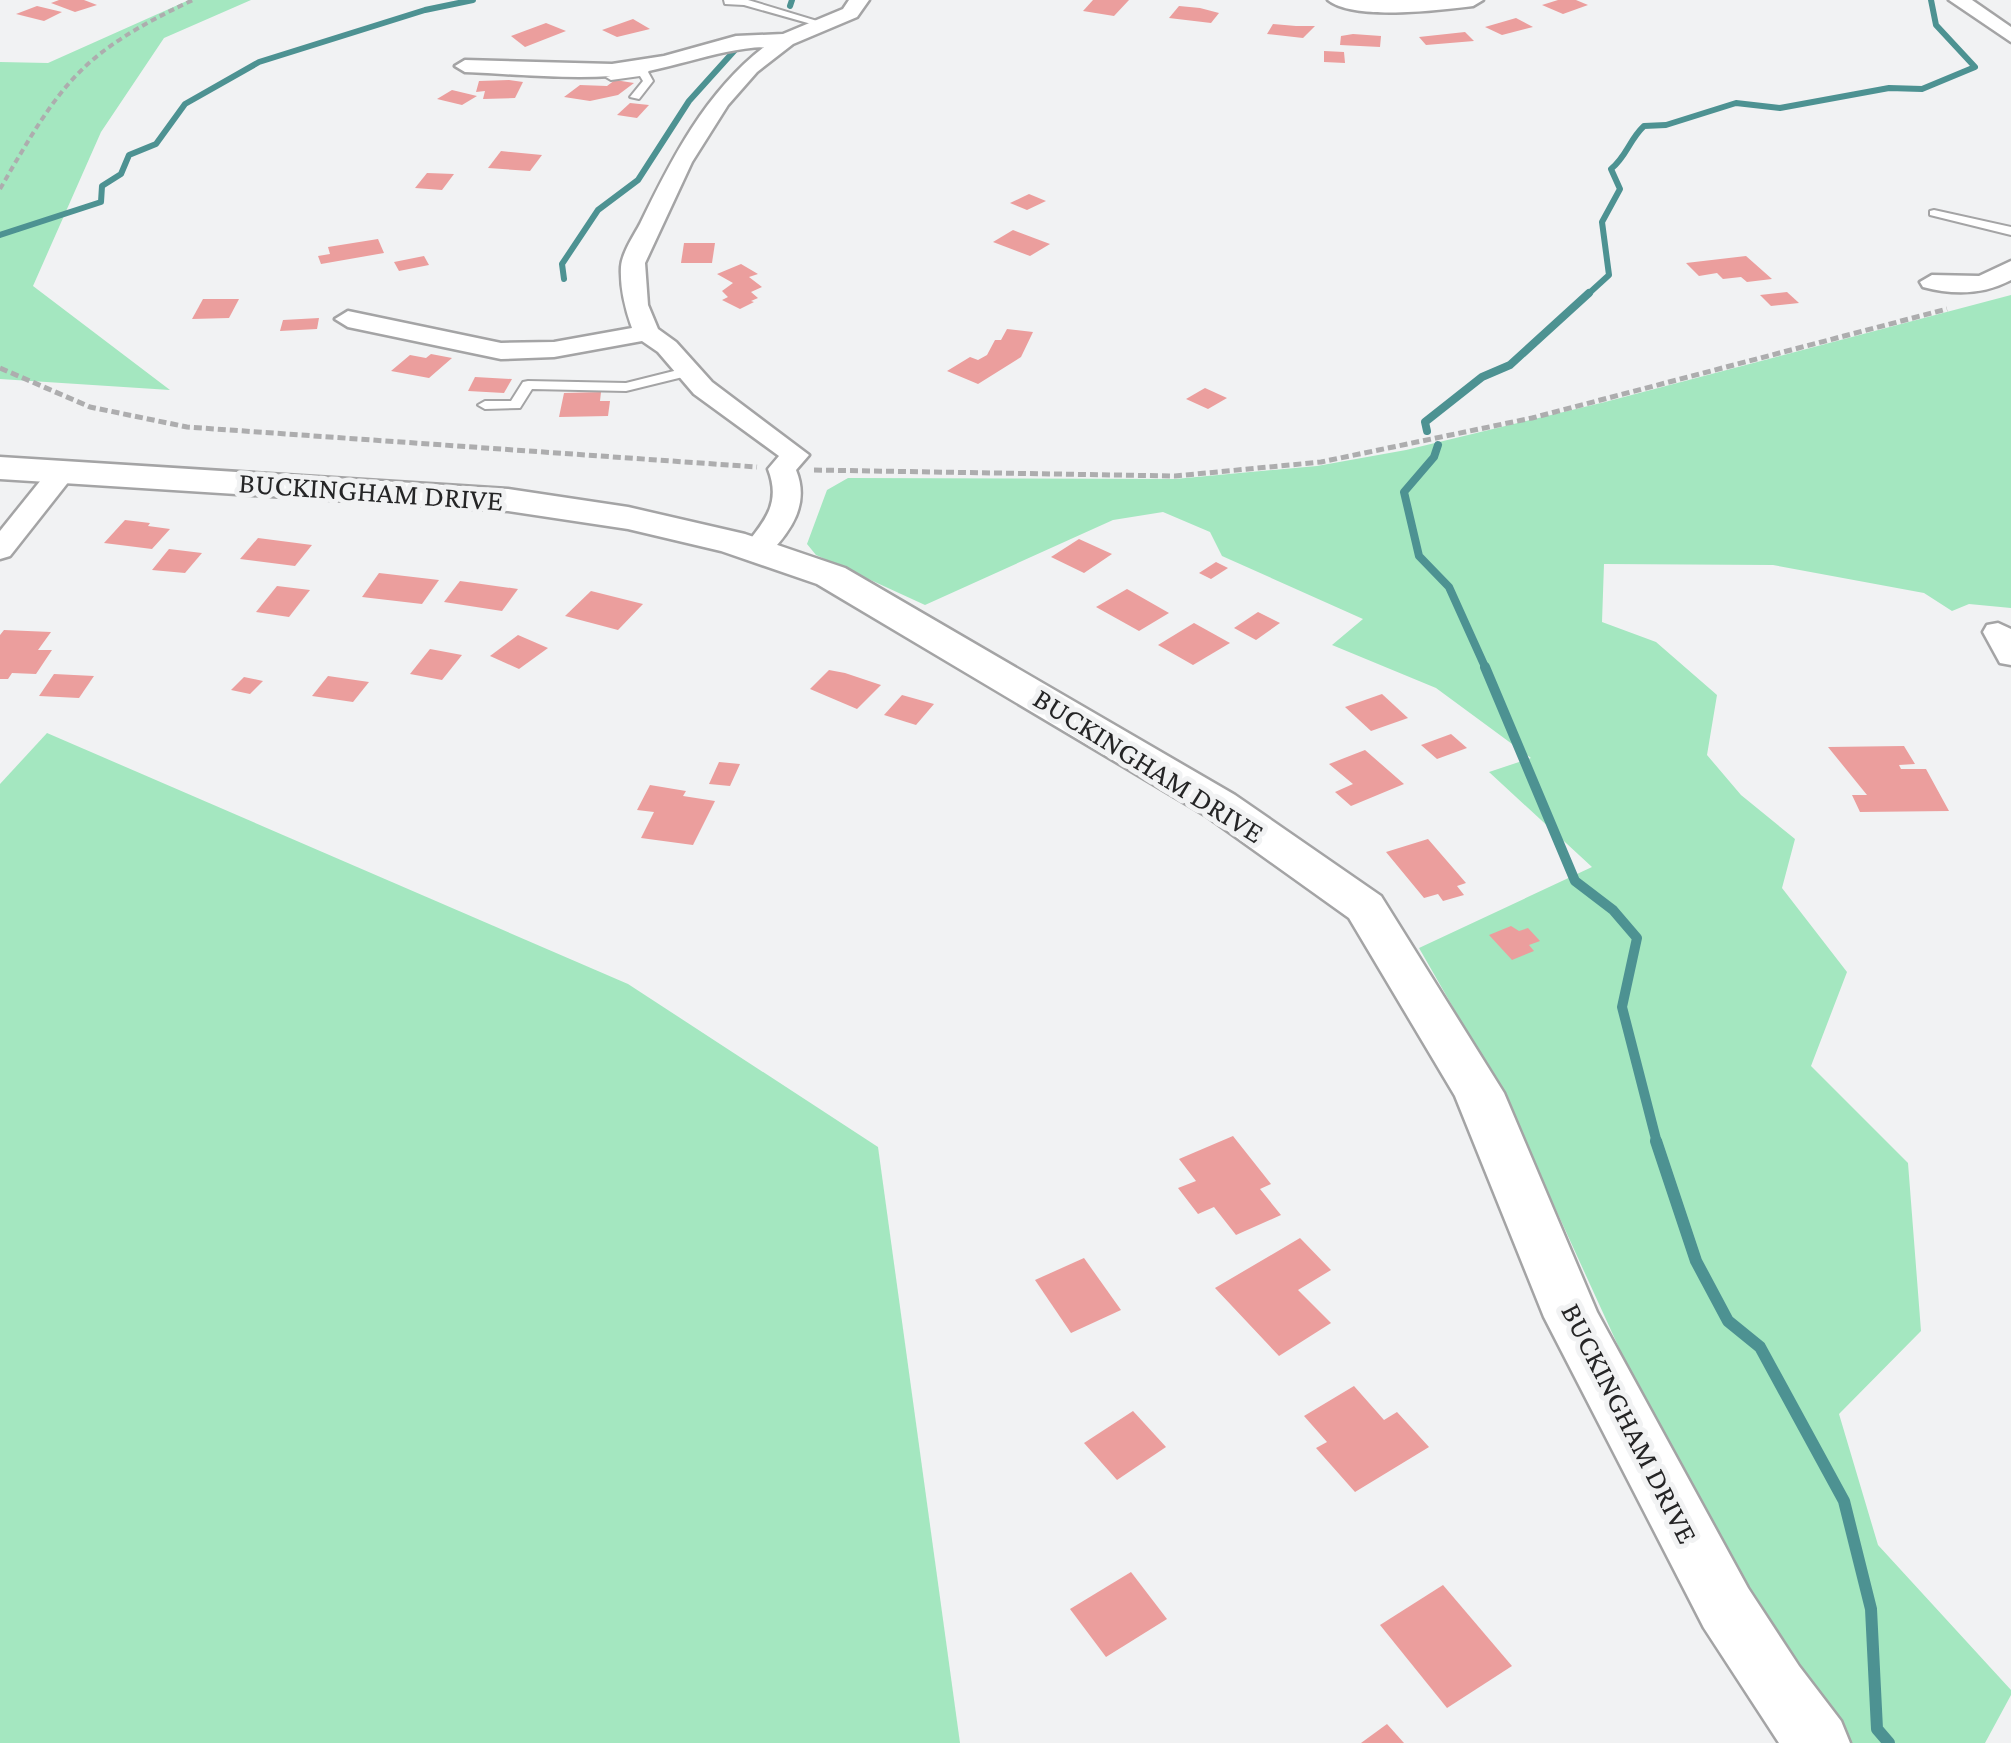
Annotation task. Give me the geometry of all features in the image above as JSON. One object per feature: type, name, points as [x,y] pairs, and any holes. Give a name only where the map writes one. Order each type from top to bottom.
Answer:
[{"type":"street","points":[[758,550],[776,530],[785,510],[788,492],[782,469],[795,455],[686,372],[667,348],[646,333],[636,304],[632,263],[681,162],[719,102],[750,68],[786,40],[850,12],[859,0]]},
{"type":"street","points":[[1338,0],[1404,8],[1473,0]]},
{"type":"street","points":[[1960,0],[2011,36]]},
{"type":"street","points":[[465,66],[646,68],[736,42],[786,40]]},
{"type":"street","points":[[1932,282],[1958,288],[2003,276],[2011,268]]},
{"type":"street","points":[[348,319],[473,347],[523,352],[646,333]]},
{"type":"street","name":"BUCKINGHAM DRIVE","points":[[0,468],[508,500],[628,518],[758,550],[830,576],[1220,805],[1364,907],[1479,1093],[1572,1317],[1726,1608],[1776,1687],[1818,1743]]},
{"type":"street","points":[[0,550],[63,472]]},
{"type":"lane","points":[[728,2],[745,1],[822,24]]},
{"type":"lane","points":[[611,78],[646,68],[648,81],[634,97]]},
{"type":"lane","points":[[1934,213],[2011,232]]},
{"type":"lane","points":[[485,404],[515,405],[528,386],[626,387],[686,372]]},
{"type":"path","points":[[0,190],[42,118],[81,66],[128,32],[193,0]]},
{"type":"path","points":[[0,368],[71,403],[140,420],[332,438],[782,469],[1175,476],[1322,462],[1532,418],[1947,309]]},
{"type":"green space","points":[[189,0],[251,0],[164,38],[101,132],[33,286],[170,390],[0,379],[0,62],[48,63]]},
{"type":"green space","points":[[2011,295],[2011,608],[1969,604],[1952,611],[1924,593],[1773,565],[1604,564],[1602,622],[1656,642],[1717,695],[1707,755],[1741,795],[1795,839],[1782,888],[1847,972],[1811,1066],[1908,1163],[1921,1331],[1839,1414],[1878,1545],[2011,1690],[2011,1695],[1985,1743],[1851,1743],[1790,1661],[1657,1431],[1504,1096],[1419,948],[1592,867],[1489,772],[1531,758],[1436,688],[1332,645],[1363,619],[1222,556],[1210,532],[1163,512],[1113,520],[925,605],[816,555],[807,544],[827,490],[848,478],[1175,479],[1317,466],[1406,450],[1605,402]]},
{"type":"green space","points":[[47,733],[628,984],[878,1147],[960,1743],[0,1743],[0,784]]},
{"type":"building","points":[[84,0],[97,5],[75,12],[51,3]]},
{"type":"building","points":[[1093,0],[1129,0],[1114,16],[1083,11]]},
{"type":"building","points":[[1558,0],[1588,5],[1563,14],[1542,5]]},
{"type":"building","points":[[37,6],[62,12],[44,21],[16,14]]},
{"type":"building","points":[[1179,6],[1219,13],[1211,23],[1169,18]]},
{"type":"building","points":[[1516,18],[1533,27],[1502,35],[1485,27]]},
{"type":"building","points":[[633,19],[650,29],[617,37],[602,30]]},
{"type":"building","points":[[546,23],[566,31],[525,47],[511,36]]},
{"type":"building","points":[[1273,24],[1315,26],[1303,38],[1267,34]]},
{"type":"building","points":[[1465,32],[1474,41],[1426,45],[1419,37]]},
{"type":"building","points":[[1341,36],[1381,36],[1380,47],[1340,45]]},
{"type":"building","points":[[1324,51],[1344,52],[1345,63],[1324,62]]},
{"type":"building","points":[[615,80],[634,83],[618,95],[590,101],[564,97],[580,85],[607,86]]},
{"type":"building","points":[[479,81],[523,82],[515,98],[483,99],[485,91],[476,92]]},
{"type":"building","points":[[452,90],[477,96],[462,105],[437,99]]},
{"type":"building","points":[[630,103],[649,105],[637,118],[617,115]]},
{"type":"building","points":[[501,151],[542,155],[530,171],[488,168]]},
{"type":"building","points":[[427,173],[454,174],[442,190],[415,188]]},
{"type":"building","points":[[1029,194],[1046,201],[1027,210],[1010,203]]},
{"type":"building","points":[[1013,230],[1050,244],[1030,256],[993,242]]},
{"type":"building","points":[[378,239],[384,253],[321,264],[318,256],[330,254],[328,247]]},
{"type":"building","points":[[684,243],[715,243],[712,263],[681,263]]},
{"type":"building","points":[[424,256],[429,265],[399,271],[394,262]]},
{"type":"building","points":[[1746,256],[1772,279],[1747,282],[1741,277],[1723,279],[1717,273],[1699,276],[1686,263]]},
{"type":"building","points":[[741,264],[758,274],[749,277],[762,287],[751,292],[758,298],[751,301],[754,302],[740,309],[722,300],[728,297],[722,291],[733,283],[717,274]]},
{"type":"building","points":[[1787,292],[1799,303],[1771,306],[1760,295]]},
{"type":"building","points":[[203,299],[239,299],[229,318],[192,319]]},
{"type":"building","points":[[319,318],[317,329],[280,331],[283,320]]},
{"type":"building","points":[[1007,329],[1033,332],[1021,357],[978,384],[947,371],[970,357],[978,360],[987,355]]},
{"type":"building","points":[[431,354],[452,358],[429,378],[391,371],[410,355],[426,358]]},
{"type":"building","points":[[475,377],[512,379],[504,393],[468,391]]},
{"type":"building","points":[[1205,388],[1227,398],[1208,409],[1186,399]]},
{"type":"building","points":[[601,392],[600,401],[610,401],[608,416],[559,417],[564,393]]},
{"type":"building","points":[[125,520],[170,529],[152,549],[104,543]]},
{"type":"building","points":[[258,538],[312,545],[295,566],[240,559]]},
{"type":"building","points":[[1079,539],[1112,554],[1084,573],[1051,557]]},
{"type":"building","points":[[169,549],[202,553],[185,573],[152,570]]},
{"type":"building","points":[[1216,562],[1228,568],[1211,579],[1199,573]]},
{"type":"building","points":[[379,573],[439,580],[422,604],[362,597]]},
{"type":"building","points":[[460,581],[518,589],[502,611],[444,602]]},
{"type":"building","points":[[277,586],[310,590],[289,617],[256,612]]},
{"type":"building","points":[[1127,589],[1169,613],[1139,631],[1096,607]]},
{"type":"building","points":[[591,591],[643,604],[618,630],[565,616]]},
{"type":"building","points":[[1258,612],[1280,623],[1256,640],[1234,628]]},
{"type":"building","points":[[1194,623],[1230,643],[1193,665],[1158,645]]},
{"type":"building","points":[[4,630],[51,632],[38,650],[52,650],[36,674],[12,673],[8,679],[0,679],[0,635]]},
{"type":"building","points":[[518,635],[548,648],[519,669],[490,656]]},
{"type":"building","points":[[430,649],[462,655],[442,680],[410,674]]},
{"type":"building","points":[[829,670],[881,685],[857,709],[810,689]]},
{"type":"building","points":[[54,674],[94,676],[79,698],[39,696]]},
{"type":"building","points":[[328,676],[369,682],[353,702],[312,696]]},
{"type":"building","points":[[244,677],[263,681],[250,694],[231,690]]},
{"type":"building","points":[[1382,694],[1408,718],[1371,731],[1345,707]]},
{"type":"building","points":[[902,695],[934,704],[916,725],[884,715]]},
{"type":"building","points":[[1451,734],[1467,748],[1437,759],[1421,745]]},
{"type":"building","points":[[1904,746],[1915,764],[1899,765],[1901,769],[1926,769],[1949,811],[1860,812],[1852,795],[1867,795],[1828,747]]},
{"type":"building","points":[[1365,750],[1404,784],[1351,806],[1335,792],[1353,784],[1329,764]]},
{"type":"building","points":[[719,762],[740,764],[730,786],[709,784]]},
{"type":"building","points":[[650,785],[715,801],[693,845],[641,838],[654,812],[637,810]]},
{"type":"building","points":[[1428,839],[1466,883],[1457,886],[1464,895],[1443,901],[1438,894],[1424,898],[1386,852]]},
{"type":"building","points":[[1511,926],[1519,931],[1528,928],[1540,941],[1529,945],[1534,951],[1512,960],[1489,935]]},
{"type":"building","points":[[1233,1136],[1271,1184],[1260,1189],[1281,1215],[1236,1235],[1214,1207],[1198,1214],[1178,1188],[1196,1181],[1179,1159]]},
{"type":"building","points":[[1300,1238],[1331,1270],[1298,1290],[1331,1323],[1279,1356],[1215,1288]]},
{"type":"building","points":[[1084,1258],[1121,1310],[1071,1333],[1035,1280]]},
{"type":"building","points":[[1354,1386],[1384,1420],[1397,1412],[1429,1447],[1355,1492],[1316,1448],[1327,1442],[1304,1416]]},
{"type":"building","points":[[1133,1411],[1166,1447],[1117,1480],[1084,1443]]},
{"type":"building","points":[[1131,1572],[1167,1619],[1106,1657],[1070,1609]]},
{"type":"building","points":[[1443,1585],[1512,1666],[1447,1708],[1380,1625]]},
{"type":"building","points":[[1387,1724],[1404,1743],[1361,1743]]},
{"type":"waterway","points":[[0,235],[101,202],[102,186],[121,174],[129,155],[156,144],[185,104],[259,62],[425,10],[473,0]]},
{"type":"waterway","points":[[790,6],[792,0]]},
{"type":"waterway","points":[[1586,296],[1609,275],[1602,222],[1620,189],[1611,169],[1644,126],[1666,125],[1736,103],[1780,108],[1889,88],[1922,89],[1975,67],[1936,25],[1931,0]]},
{"type":"waterway","points":[[564,279],[562,264],[598,210],[638,180],[689,101],[735,50]]},
{"type":"waterway","points":[[1427,431],[1425,422],[1482,377],[1510,365],[1589,293]]},
{"type":"waterway","points":[[1438,445],[1434,457],[1404,492],[1419,556],[1449,587],[1486,669]]},
{"type":"waterway","points":[[1485,667],[1575,881],[1613,910],[1637,938],[1622,1007],[1657,1143]]},
{"type":"waterway","points":[[1656,1141],[1696,1261],[1728,1321],[1760,1347],[1844,1501],[1871,1609],[1877,1729],[1889,1743]]}]
